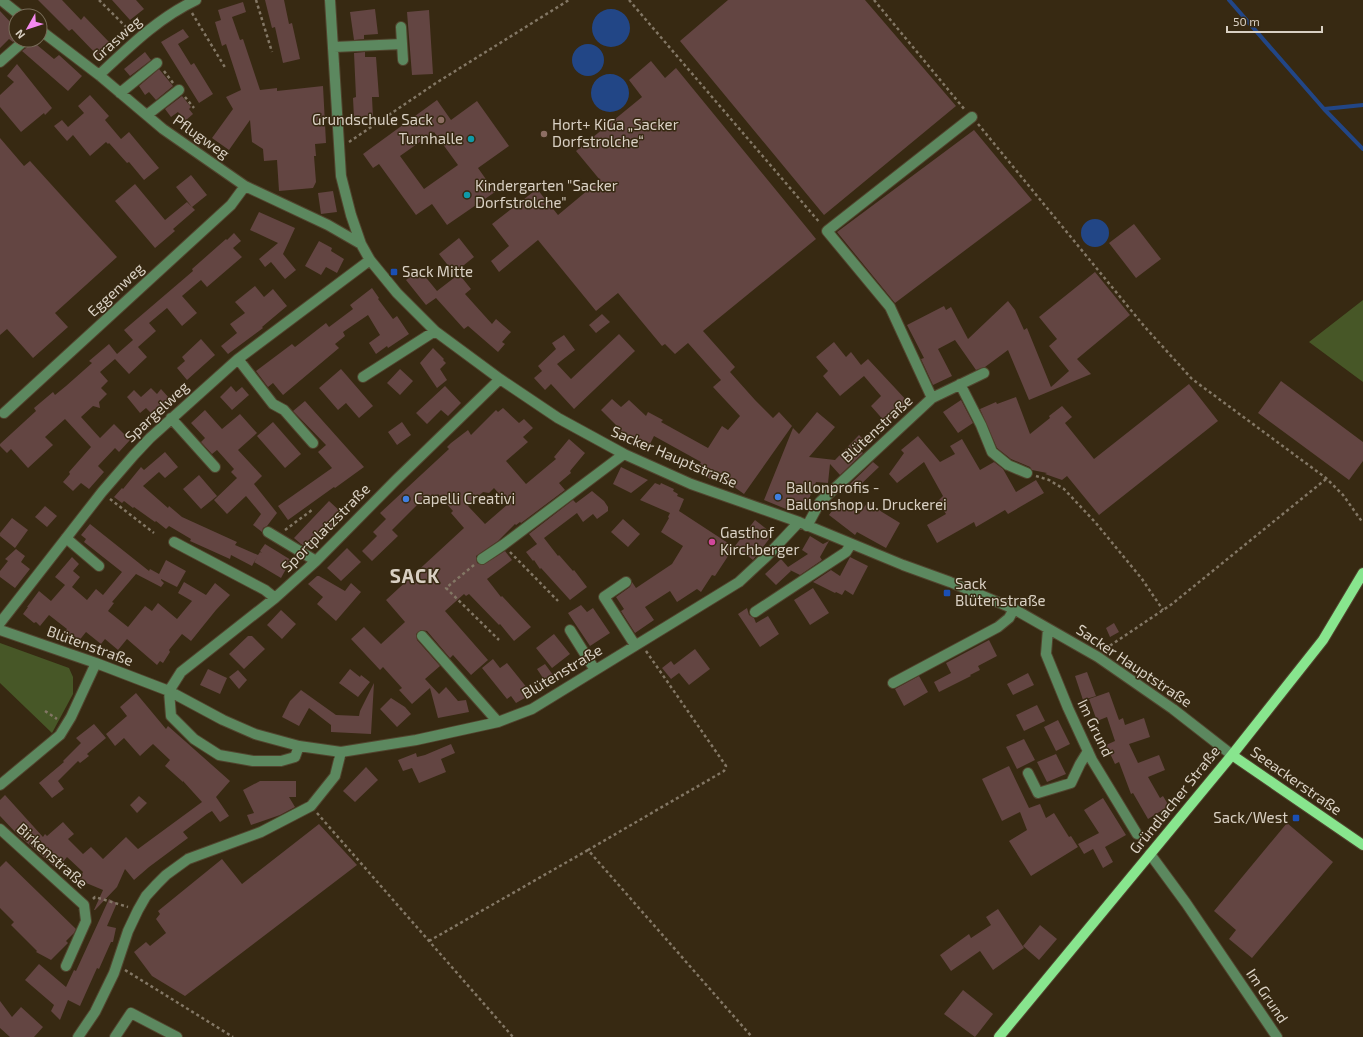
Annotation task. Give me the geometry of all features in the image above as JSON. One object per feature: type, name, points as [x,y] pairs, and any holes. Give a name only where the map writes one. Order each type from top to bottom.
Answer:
[{"type":"main road","name":"Gründlacher Straße","points":[[998,1037],[1232,754],[1323,640],[1363,573]]},
{"type":"main road","name":"Seeackerstraße","points":[[1232,754],[1363,845]]},
{"type":"street","points":[[0,0],[10,8]]},
{"type":"street","name":"Sacker Hauptstraße","points":[[330,0],[341,176],[351,216],[361,244],[370,260],[397,293],[435,331],[500,379],[558,418],[624,454],[691,484],[803,524],[965,588],[1014,610],[1098,657],[1173,709],[1232,754]]},
{"type":"street","name":"Grasweg","points":[[99,75],[154,25],[191,2]]},
{"type":"street","points":[[401,27],[403,60]]},
{"type":"street","name":"Pflugweg","points":[[48,36],[99,75],[163,129],[245,186],[328,224],[361,244]]},
{"type":"street","points":[[334,47],[402,44]]},
{"type":"street","points":[[0,62],[16,48]]},
{"type":"street","points":[[120,93],[158,64]]},
{"type":"street","points":[[146,115],[179,90]]},
{"type":"street","points":[[932,398],[890,307],[826,231],[972,117]]},
{"type":"street","name":"Eggenweg","points":[[4,413],[231,205],[245,186]]},
{"type":"street","name":"Spargelweg","points":[[0,623],[102,492],[134,454],[171,418],[238,358],[370,260]]},
{"type":"street","points":[[363,377],[435,331]]},
{"type":"street","points":[[238,358],[274,404],[284,410],[313,443]]},
{"type":"street","name":"Blütenstraße","points":[[0,630],[96,663],[169,691],[223,720],[255,734],[299,746],[341,752],[416,740],[498,722],[532,709],[739,582],[803,524],[820,502],[932,398],[984,373]]},
{"type":"street","name":"Sportplatzstraße","points":[[169,691],[180,672],[275,598],[316,561],[397,479],[500,379]]},
{"type":"street","points":[[960,384],[981,425],[992,452],[1008,465],[1027,473]]},
{"type":"street","points":[[171,418],[215,467]]},
{"type":"street","points":[[482,559],[503,545],[624,454]]},
{"type":"street","points":[[272,534],[316,561]]},
{"type":"street","points":[[66,538],[100,566]]},
{"type":"street","points":[[174,542],[265,590],[275,598]]},
{"type":"street","points":[[755,612],[846,552],[851,544]]},
{"type":"street","points":[[626,582],[604,597],[637,644]]},
{"type":"street","points":[[893,683],[998,627],[1009,618],[1014,610]]},
{"type":"street","name":"Im Grund","points":[[1048,629],[1046,654],[1068,708],[1088,751],[1137,834]]},
{"type":"street","points":[[570,630],[595,670]]},
{"type":"street","points":[[422,636],[498,722]]},
{"type":"street","points":[[0,785],[60,735],[96,663]]},
{"type":"street","points":[[169,691],[171,716],[194,739],[219,755],[253,761],[281,761],[295,757],[299,746]]},
{"type":"street","points":[[1028,773],[1038,793],[1071,783],[1088,751]]},
{"type":"street","points":[[78,1037],[94,1012],[118,965],[128,931],[138,910],[146,896],[156,884],[188,859],[261,832],[312,806],[335,776],[341,752]]},
{"type":"street","name":"Birkenstraße","points":[[0,829],[84,905]]},
{"type":"street","name":"Im Grund","points":[[1150,854],[1186,903],[1277,1037]]},
{"type":"street","points":[[66,966],[86,921],[84,905]]},
{"type":"street","points":[[115,1037],[131,1013],[177,1037]]},
{"type":"path","points":[[99,0],[138,39]]},
{"type":"path","points":[[256,0],[272,52]]},
{"type":"path","points":[[340,149],[436,83],[569,0]]},
{"type":"path","points":[[629,0],[826,231]]},
{"type":"path","points":[[874,0],[1144,326],[1192,380],[1326,478],[1343,495],[1363,523]]},
{"type":"path","points":[[191,2],[226,69]]},
{"type":"path","points":[[158,64],[194,108]]},
{"type":"path","points":[[1027,473],[1049,480],[1064,490],[1095,522],[1142,579],[1163,610]]},
{"type":"path","points":[[1098,657],[1109,646],[1172,604],[1326,478]]},
{"type":"path","points":[[102,492],[154,532]]},
{"type":"path","points":[[272,534],[312,510]]},
{"type":"path","points":[[503,545],[558,602]]},
{"type":"path","points":[[482,559],[446,588],[499,640]]},
{"type":"path","points":[[428,941],[724,771],[726,766],[637,644]]},
{"type":"path","points":[[45,710],[66,725]]},
{"type":"path","points":[[312,806],[513,1037]]},
{"type":"path","points":[[588,850],[752,1037]]},
{"type":"path","points":[[84,905],[95,897],[138,910]]},
{"type":"path","points":[[118,965],[234,1037]]},
{"type":"green space","points":[[1363,300],[1363,382],[1309,342]]},
{"type":"green space","points":[[0,643],[69,668],[73,677],[73,694],[52,733],[0,683]]},
{"type":"water","points":[[611,9],[624,15],[630,28],[624,41],[611,47],[598,41],[592,28],[598,15]]},
{"type":"water","points":[[585,44],[591,44],[601,51],[604,60],[603,66],[597,73],[591,76],[585,76],[575,69],[572,63],[572,57],[579,47]]},
{"type":"water","points":[[610,74],[623,80],[629,93],[623,106],[610,112],[597,106],[591,93],[597,80]]},
{"type":"water","points":[[1095,219],[1105,223],[1109,233],[1105,243],[1095,247],[1085,243],[1081,233],[1085,223]]},
{"type":"building","points":[[38,0],[62,0],[81,20],[84,16],[110,43],[97,55],[72,29],[69,31],[48,10],[48,8],[46,8]]},
{"type":"building","points":[[112,0],[136,0],[144,9],[130,20]]},
{"type":"building","points":[[265,0],[284,0],[289,24],[292,23],[300,59],[283,63],[275,27],[272,28]]},
{"type":"building","points":[[728,0],[865,0],[956,106],[824,215],[680,41]]},
{"type":"building","points":[[243,2],[246,12],[232,17],[240,40],[243,39],[260,90],[277,88],[277,91],[323,86],[326,143],[315,144],[316,156],[314,156],[316,182],[313,188],[279,191],[277,160],[264,161],[263,149],[252,142],[250,120],[229,150],[212,138],[233,109],[226,97],[241,90],[226,44],[222,46],[215,22],[221,20],[218,10]]},
{"type":"building","points":[[375,9],[378,34],[364,35],[364,39],[354,40],[350,12]]},
{"type":"building","points":[[429,10],[433,74],[412,75],[407,12]]},
{"type":"building","points":[[0,11],[8,20],[8,40],[0,48]]},
{"type":"building","points":[[183,29],[189,37],[178,44],[191,65],[194,63],[213,94],[199,103],[161,42]]},
{"type":"building","points":[[26,48],[41,48],[54,59],[59,55],[82,76],[68,91],[22,51]]},
{"type":"building","points":[[145,52],[151,60],[130,76],[124,69]]},
{"type":"building","points":[[365,52],[365,57],[376,57],[379,97],[372,97],[373,118],[354,118],[353,98],[356,97],[354,53]]},
{"type":"building","points":[[651,61],[665,78],[676,68],[816,239],[703,331],[735,367],[730,372],[755,400],[773,418],[779,412],[792,426],[744,494],[716,474],[712,480],[696,471],[701,462],[654,436],[646,452],[631,444],[634,439],[614,429],[617,426],[601,410],[612,399],[621,407],[629,400],[646,416],[648,412],[663,420],[661,422],[708,448],[722,426],[728,430],[740,416],[713,387],[721,380],[688,343],[675,354],[665,344],[662,346],[618,293],[596,311],[538,240],[499,272],[491,261],[509,246],[492,224],[537,189],[558,215],[600,180],[576,151],[642,97],[629,80]]},
{"type":"building","points":[[17,64],[52,108],[45,115],[44,113],[21,132],[0,107],[0,95],[14,82],[7,76]]},
{"type":"building","points":[[159,69],[173,86],[156,100],[149,92],[145,95],[139,86]]},
{"type":"building","points":[[90,95],[109,116],[105,120],[121,139],[129,132],[159,168],[144,180],[129,162],[127,163],[109,143],[108,144],[106,142],[90,156],[73,135],[67,141],[54,126],[62,120],[68,127],[84,113],[78,106]]},
{"type":"building","points":[[182,96],[191,107],[189,109],[193,114],[185,121],[178,112],[171,117],[165,109]]},
{"type":"building","points":[[437,100],[451,120],[477,101],[509,146],[478,168],[495,192],[447,225],[432,204],[416,215],[379,164],[373,168],[363,154]],"holes":[[[434,132],[458,165],[424,189],[400,156]]]},
{"type":"building","points":[[974,130],[1032,200],[895,303],[837,232]]},
{"type":"building","points":[[0,138],[24,166],[30,161],[117,257],[55,313],[68,327],[33,358],[7,329],[0,335]]},
{"type":"building","points":[[191,175],[207,195],[192,207],[176,187]]},
{"type":"building","points":[[135,184],[165,220],[187,202],[195,210],[173,229],[175,231],[155,248],[115,201]]},
{"type":"building","points":[[333,191],[337,212],[321,214],[318,193]]},
{"type":"building","points":[[259,212],[295,228],[283,254],[296,270],[285,279],[271,262],[265,267],[259,259],[278,243],[250,230]]},
{"type":"building","points":[[1134,224],[1161,259],[1136,278],[1109,243]]},
{"type":"building","points":[[234,233],[241,241],[233,248],[242,257],[207,287],[201,280],[182,296],[197,313],[182,326],[167,308],[149,323],[156,331],[138,347],[147,357],[129,374],[115,359],[100,372],[108,381],[101,388],[107,394],[99,402],[100,408],[93,406],[81,417],[100,438],[114,424],[130,440],[119,452],[115,448],[98,466],[104,472],[89,489],[81,483],[73,491],[63,482],[70,474],[69,472],[91,447],[65,419],[45,437],[53,445],[28,468],[11,449],[7,453],[0,446],[0,444],[36,411],[34,408],[53,392],[55,395],[66,386],[92,363],[89,361],[109,344],[117,354],[133,340],[124,330],[193,271],[192,269]]},
{"type":"building","points":[[459,238],[474,257],[454,273],[439,254]]},
{"type":"building","points":[[319,241],[332,248],[331,251],[344,259],[337,273],[326,267],[321,275],[305,266]]},
{"type":"building","points":[[419,269],[437,291],[459,274],[471,289],[465,294],[492,324],[496,319],[511,332],[502,342],[505,344],[498,352],[468,326],[464,329],[436,298],[426,305],[406,280]]},
{"type":"building","points":[[1095,272],[1130,315],[1077,359],[1091,374],[1029,400],[1008,350],[985,367],[976,370],[955,340],[938,349],[952,376],[933,385],[921,359],[924,358],[907,325],[944,306],[946,310],[951,307],[968,339],[1008,301],[1015,310],[1024,330],[1027,328],[1051,387],[1069,371],[1049,346],[1057,339],[1039,317]]},
{"type":"building","points":[[255,286],[264,297],[273,289],[287,306],[262,327],[263,328],[228,354],[221,346],[237,333],[230,324],[245,313],[235,302]]},
{"type":"building","points":[[372,288],[379,298],[378,299],[393,319],[397,316],[409,334],[376,354],[369,343],[380,335],[368,315],[343,332],[345,336],[335,344],[339,348],[283,395],[273,383],[268,387],[256,371],[292,344],[295,347],[326,323],[329,327],[353,309],[350,305]]},
{"type":"building","points":[[602,314],[610,322],[596,333],[589,325]]},
{"type":"building","points":[[619,334],[635,351],[574,409],[551,384],[545,390],[534,378],[542,371],[538,366],[556,349],[552,343],[564,335],[575,350],[557,364],[571,379]]},
{"type":"building","points":[[201,339],[215,355],[187,380],[177,368],[185,361],[182,357]]},
{"type":"building","points":[[834,342],[846,357],[851,352],[861,365],[868,359],[909,403],[904,407],[900,416],[893,417],[886,423],[871,406],[881,396],[864,376],[840,396],[823,376],[828,371],[816,357]]},
{"type":"building","points":[[433,348],[446,363],[440,369],[447,380],[437,388],[420,363]]},
{"type":"building","points":[[341,369],[373,406],[359,418],[346,403],[338,410],[319,388]]},
{"type":"building","points":[[400,369],[413,381],[400,395],[387,383]]},
{"type":"building","points":[[1281,381],[1363,442],[1363,461],[1349,480],[1258,413]]},
{"type":"building","points":[[1189,384],[1218,421],[1099,515],[1067,476],[1062,480],[1045,474],[1047,473],[1032,470],[1030,467],[1011,459],[997,448],[980,409],[996,402],[997,404],[1016,397],[1030,434],[1062,406],[1072,417],[1065,423],[1094,459]]},
{"type":"building","points":[[231,386],[236,392],[242,387],[249,395],[232,410],[220,397]]},
{"type":"building","points":[[445,386],[461,403],[448,416],[441,410],[427,424],[416,413]]},
{"type":"building","points":[[151,388],[157,394],[161,389],[170,399],[152,414],[146,408],[140,413],[127,397],[134,390],[141,397]]},
{"type":"building","points":[[961,400],[973,423],[958,433],[943,412]]},
{"type":"building","points":[[305,401],[364,467],[288,520],[278,506],[332,468],[318,452],[326,445],[293,411]]},
{"type":"building","points":[[503,408],[519,423],[524,419],[533,428],[523,437],[528,442],[506,461],[526,484],[556,459],[554,457],[569,439],[585,453],[570,471],[571,473],[559,483],[565,490],[521,523],[515,524],[498,541],[476,556],[477,563],[483,565],[505,551],[512,560],[487,579],[501,597],[502,596],[531,627],[514,641],[500,624],[499,625],[469,594],[466,596],[464,594],[445,611],[488,660],[471,675],[453,655],[450,658],[427,631],[421,630],[416,634],[417,640],[440,666],[425,679],[439,694],[446,687],[458,701],[466,700],[469,712],[438,718],[430,688],[412,704],[399,690],[402,688],[383,667],[380,670],[351,639],[364,627],[381,644],[405,622],[386,600],[464,528],[451,513],[453,511],[438,494],[427,505],[422,500],[392,530],[398,536],[372,561],[362,551],[377,536],[373,532],[386,519],[380,513],[449,449],[447,447],[451,443],[468,430],[471,435],[496,410],[498,412]],"holes":[[[494,488],[508,504],[485,524],[468,506],[483,492],[489,493]]]},
{"type":"building","points":[[205,410],[222,429],[240,414],[257,433],[238,450],[262,476],[254,484],[277,513],[267,526],[263,528],[262,532],[253,525],[261,514],[246,496],[227,514],[214,500],[237,478],[231,472],[234,469],[217,450],[212,454],[201,442],[205,438],[191,423]]},
{"type":"building","points":[[817,412],[835,427],[809,457],[835,460],[859,435],[866,442],[859,449],[863,453],[840,475],[830,464],[828,483],[816,482],[806,506],[790,499],[786,509],[764,500],[793,428],[799,434]]},
{"type":"building","points":[[273,422],[301,454],[285,468],[257,436]]},
{"type":"building","points":[[402,422],[411,435],[397,445],[388,432]]},
{"type":"building","points":[[918,436],[940,462],[955,454],[950,446],[962,439],[980,470],[994,462],[1003,469],[1016,492],[1036,480],[1044,493],[1008,514],[1005,510],[976,527],[974,522],[937,543],[927,525],[946,514],[938,501],[943,496],[924,462],[897,483],[889,474],[904,453],[901,450]]},
{"type":"building","points":[[165,452],[178,467],[165,478],[159,472],[143,486],[168,508],[169,506],[182,517],[237,542],[235,545],[258,555],[260,552],[262,553],[260,551],[265,544],[291,560],[281,578],[254,562],[252,566],[231,555],[230,559],[190,541],[191,539],[169,526],[166,529],[134,507],[133,508],[124,501],[122,503],[114,497],[122,488],[123,489],[141,467],[144,470]]},
{"type":"building","points":[[873,462],[879,467],[859,486],[849,485]]},
{"type":"building","points":[[621,467],[648,480],[631,493],[613,484]]},
{"type":"building","points":[[199,475],[217,496],[201,509],[183,489]]},
{"type":"building","points":[[655,483],[660,485],[661,483],[674,489],[673,491],[678,494],[677,496],[684,499],[679,511],[734,547],[715,576],[712,575],[701,592],[697,589],[677,602],[670,591],[645,607],[654,620],[635,633],[621,611],[624,609],[616,597],[630,587],[632,582],[636,588],[672,564],[683,546],[661,532],[669,518],[670,513],[640,500]]},
{"type":"building","points":[[592,491],[604,501],[608,507],[608,511],[597,519],[593,514],[583,522],[577,513],[544,538],[558,556],[559,555],[573,571],[574,570],[587,587],[570,600],[526,552],[537,544],[529,534],[573,500],[576,503]]},
{"type":"building","points":[[840,500],[859,514],[868,502],[900,523],[886,548],[857,532],[855,535],[829,515]]},
{"type":"building","points":[[329,501],[342,513],[337,518],[339,519],[311,550],[294,538]]},
{"type":"building","points":[[45,506],[57,516],[47,527],[35,517]]},
{"type":"building","points":[[12,518],[28,530],[15,548],[0,536],[0,533]]},
{"type":"building","points":[[623,519],[640,534],[628,547],[611,532]]},
{"type":"building","points":[[755,520],[773,534],[753,560],[735,546]]},
{"type":"building","points":[[90,524],[149,571],[150,569],[159,574],[166,560],[186,571],[177,587],[161,579],[164,583],[161,587],[136,574],[112,602],[114,603],[108,611],[128,627],[145,606],[152,611],[158,603],[177,619],[192,601],[178,593],[184,582],[206,595],[215,583],[230,595],[191,641],[182,634],[169,650],[170,652],[163,663],[160,661],[157,665],[127,639],[118,650],[105,639],[101,644],[86,632],[78,642],[65,632],[67,629],[49,615],[40,626],[23,614],[39,591],[51,601],[65,585],[55,577],[72,557],[79,564],[73,571],[80,577],[72,587],[87,600],[96,589],[103,595],[122,572],[84,542],[86,539],[81,535]]},
{"type":"building","points":[[810,536],[823,544],[829,541],[820,557],[822,560],[800,575],[790,570],[791,571],[776,585],[765,574],[781,559],[788,567],[808,554],[802,550]]},
{"type":"building","points":[[347,548],[361,562],[341,581],[327,568]]},
{"type":"building","points":[[16,549],[25,556],[21,562],[30,569],[15,588],[0,577],[0,571],[8,561],[5,559]]},
{"type":"building","points":[[850,557],[868,566],[853,595],[845,590],[842,595],[836,592],[835,593],[813,582],[831,570],[840,576]]},
{"type":"building","points":[[317,576],[345,591],[351,583],[361,592],[336,621],[317,604],[323,597],[308,584]]},
{"type":"building","points":[[813,588],[829,613],[810,625],[794,600]]},
{"type":"building","points":[[581,605],[587,612],[593,608],[610,633],[590,646],[568,613]]},
{"type":"building","points":[[747,608],[749,615],[754,618],[756,623],[768,616],[779,634],[760,647],[738,614]]},
{"type":"building","points":[[281,610],[296,624],[282,639],[267,625]]},
{"type":"building","points":[[1114,623],[1119,632],[1110,637],[1106,628]]},
{"type":"building","points":[[554,634],[570,654],[552,668],[536,648]]},
{"type":"building","points":[[248,636],[252,636],[265,649],[244,669],[229,654]]},
{"type":"building","points":[[989,640],[997,656],[978,666],[980,670],[970,675],[971,676],[939,692],[934,682],[951,673],[946,663]]},
{"type":"building","points":[[695,649],[710,669],[689,685],[679,673],[671,679],[662,668],[671,661],[674,665]]},
{"type":"building","points":[[493,659],[500,668],[507,663],[532,694],[516,703],[511,696],[507,699],[482,668]]},
{"type":"building","points":[[545,664],[553,675],[545,681],[537,669]]},
{"type":"building","points":[[208,669],[227,678],[220,694],[200,685]]},
{"type":"building","points":[[350,669],[360,677],[361,675],[370,682],[358,697],[339,683]]},
{"type":"building","points":[[238,670],[247,680],[239,689],[229,677]]},
{"type":"building","points":[[1087,672],[1096,696],[1083,700],[1075,676]]},
{"type":"building","points":[[1028,673],[1034,685],[1013,695],[1007,684]]},
{"type":"building","points":[[919,676],[928,692],[904,706],[895,689]]},
{"type":"building","points":[[374,683],[371,734],[331,732],[331,725],[309,708],[299,726],[282,717],[290,701],[301,690],[336,715],[359,716]]},
{"type":"building","points":[[1109,692],[1119,720],[1123,718],[1125,725],[1144,718],[1150,737],[1129,744],[1138,763],[1159,755],[1165,770],[1148,777],[1160,798],[1163,796],[1169,806],[1148,819],[1133,793],[1131,794],[1119,762],[1115,764],[1106,745],[1115,741],[1107,717],[1097,721],[1089,699]]},
{"type":"building","points":[[136,693],[166,729],[168,726],[230,781],[216,797],[229,816],[220,822],[212,811],[207,814],[183,832],[188,838],[134,880],[125,869],[117,887],[94,910],[103,890],[79,880],[83,872],[67,857],[57,869],[18,835],[0,816],[0,800],[5,795],[43,837],[45,834],[47,836],[63,822],[74,834],[68,839],[83,854],[91,847],[103,859],[126,837],[138,849],[202,802],[183,781],[165,766],[170,760],[153,744],[140,756],[124,738],[115,746],[106,734],[127,716],[120,707]]},
{"type":"building","points":[[391,698],[405,707],[411,714],[397,727],[380,709]]},
{"type":"building","points":[[1037,705],[1045,721],[1024,731],[1016,715]]},
{"type":"building","points":[[1058,720],[1070,744],[1056,751],[1044,727]]},
{"type":"building","points":[[94,724],[106,738],[87,754],[89,756],[80,763],[78,761],[58,781],[64,789],[52,798],[39,783],[64,762],[63,761],[81,743],[76,738]]},
{"type":"building","points":[[1024,739],[1035,760],[1017,769],[1006,747]]},
{"type":"building","points":[[451,744],[455,753],[441,759],[446,772],[419,783],[412,768],[403,771],[398,760],[416,753],[417,757],[425,755]]},
{"type":"building","points":[[1056,754],[1066,774],[1047,782],[1037,762]]},
{"type":"building","points":[[1009,766],[1029,808],[1040,804],[1046,818],[1054,813],[1069,837],[1071,836],[1078,847],[1031,876],[1009,841],[1027,830],[1020,812],[1002,821],[982,779]]},
{"type":"building","points":[[366,767],[378,780],[355,802],[343,791]]},
{"type":"building","points":[[260,781],[296,781],[296,797],[289,797],[295,807],[280,815],[251,825],[247,815],[254,813],[243,790]]},
{"type":"building","points":[[139,796],[147,803],[137,813],[130,805]]},
{"type":"building","points":[[1103,798],[1126,835],[1105,847],[1113,862],[1103,868],[1093,849],[1084,854],[1078,844],[1099,833],[1084,810]]},
{"type":"building","points":[[1287,823],[1333,862],[1252,958],[1229,939],[1236,930],[1214,911]]},
{"type":"building","points":[[319,824],[357,865],[185,996],[152,976],[134,952],[146,942],[150,946],[166,933],[156,919],[160,914],[158,911],[222,859],[242,884]]},
{"type":"building","points":[[6,861],[76,929],[66,941],[68,943],[51,960],[36,952],[37,951],[11,925],[14,922],[0,908],[0,867]]},
{"type":"building","points":[[109,899],[117,903],[107,926],[116,928],[113,942],[111,942],[99,969],[97,968],[80,1006],[68,1000],[60,1020],[51,1011],[54,1005],[25,980],[39,964],[66,987],[74,970],[76,971]]},
{"type":"building","points":[[998,909],[1024,948],[993,970],[980,951],[951,971],[940,955],[969,934],[971,938],[991,925],[986,917]]},
{"type":"building","points":[[1040,925],[1057,939],[1039,960],[1023,946]]},
{"type":"building","points":[[963,990],[993,1014],[975,1037],[944,1014]]},
{"type":"building","points":[[0,1001],[12,1017],[21,1007],[43,1027],[34,1037],[10,1037],[0,1028]]},
{"type":"waterway","points":[[1229,0],[1324,109],[1363,149]]},
{"type":"waterway","points":[[1324,109],[1363,105]]},
{"type":"place","name":"Grundschule Sack","points":[[441,120]]},
{"type":"place","name":"Hort+ KiGa „Sacker Dorfstrolche“","points":[[544,134]]},
{"type":"place","name":"Turnhalle","points":[[471,139]]},
{"type":"place","name":"Kindergarten \"Sacker Dorfstrolche\"","points":[[467,195]]},
{"type":"place","name":"Sack Mitte","points":[[394,272]]},
{"type":"place","name":"Ballonprofis - Ballonshop u. Druckerei","points":[[778,497]]},
{"type":"place","name":"Capelli Creativi","points":[[406,499]]},
{"type":"place","name":"Gasthof Kirchberger","points":[[712,542]]},
{"type":"place","name":"Sack Blütenstraße","points":[[947,593]]},
{"type":"place","name":"Sack/West","points":[[1296,818]]},
{"type":"district","name":"SACK","points":[[415,576]]}]
